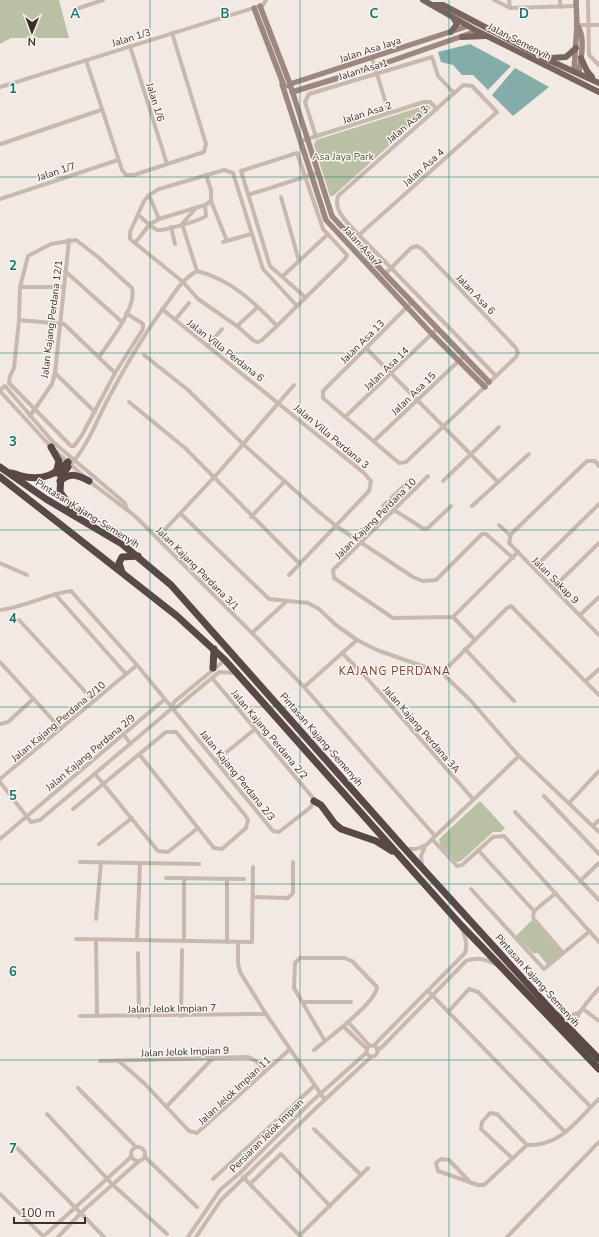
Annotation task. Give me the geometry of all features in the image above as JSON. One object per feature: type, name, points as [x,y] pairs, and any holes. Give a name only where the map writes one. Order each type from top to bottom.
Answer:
[{"type":"highway","points":[[51,447],[58,461],[56,473]]},
{"type":"highway","points":[[8,474],[37,478],[46,477],[56,473],[71,462]]},
{"type":"highway","points":[[71,462],[63,473],[60,481],[61,496],[75,511],[77,517]]},
{"type":"highway","name":"Pintasan Kajang-Semenyih","points":[[0,467],[46,499],[138,556],[171,585],[405,849],[554,1013],[599,1059]]},
{"type":"highway","points":[[60,481],[72,475],[79,476],[89,481]]},
{"type":"highway","name":"Pintasan Kajang-Semenyih","points":[[0,477],[122,572],[176,616],[225,660],[460,924],[598,1070]]},
{"type":"highway","points":[[122,572],[119,563],[122,557],[138,556]]},
{"type":"highway","points":[[213,668],[214,650]]},
{"type":"highway","points":[[314,801],[321,805],[335,824],[341,828],[376,841],[397,854]]},
{"type":"main road","name":"Jalan Semenyih","points":[[423,0],[434,5],[454,19],[473,27],[599,92]]},
{"type":"main road","name":"Jalan Semenyih","points":[[434,5],[443,5],[467,16],[542,57],[599,83]]},
{"type":"main road","points":[[467,16],[473,27],[487,26]]},
{"type":"main road","points":[[451,32],[457,24],[454,19]]},
{"type":"main road","points":[[462,37],[490,37]]},
{"type":"main road","points":[[542,57],[562,59],[571,54],[576,48]]},
{"type":"main road","points":[[581,58],[587,71],[599,83]]},
{"type":"main road","points":[[562,74],[576,72],[580,83]]},
{"type":"street","points":[[79,8],[104,0]]},
{"type":"street","points":[[494,0],[510,8],[560,7],[576,3],[576,72]]},
{"type":"street","points":[[509,0],[510,8]]},
{"type":"street","points":[[560,0],[560,7]]},
{"type":"street","points":[[588,0],[588,55],[599,65]]},
{"type":"street","name":"Jalan 1/3","points":[[0,87],[172,32],[257,7],[266,1]]},
{"type":"street","name":"Jalan Asa 7","points":[[257,7],[286,96],[304,140]]},
{"type":"street","name":"Jalan Asa 7","points":[[257,7],[290,88],[315,174],[332,216],[356,248],[407,307],[485,387]]},
{"type":"street","points":[[577,25],[599,25]]},
{"type":"street","points":[[576,72],[581,58],[581,30],[577,25]]},
{"type":"street","name":"Jalan Asa Jaya","points":[[290,88],[372,58],[451,32],[473,27]]},
{"type":"street","name":"Jalan Asa Jaya","points":[[290,88],[375,70],[462,37],[473,27]]},
{"type":"street","points":[[86,60],[101,110],[122,170],[126,174],[134,175],[204,152],[206,144],[172,32]]},
{"type":"street","name":"Jalan 1/6","points":[[130,46],[167,164]]},
{"type":"street","name":"Jalan Asa 1","points":[[316,136],[305,102],[309,94],[375,70],[430,56],[432,57],[438,76],[454,93]]},
{"type":"street","points":[[372,58],[389,113]]},
{"type":"street","points":[[282,84],[290,88],[286,96]]},
{"type":"street","name":"Jalan Asa 3","points":[[336,201],[338,196],[464,84],[472,86],[497,112]]},
{"type":"street","name":"Jalan Asa 2","points":[[304,140],[427,102],[430,102],[437,109]]},
{"type":"street","points":[[1,144],[101,110]]},
{"type":"street","name":"Jalan Asa 4","points":[[359,235],[497,112]]},
{"type":"street","points":[[297,306],[262,269],[233,173],[224,170],[159,189],[149,195],[144,201],[129,236],[130,239],[183,282],[198,299],[237,326],[254,341],[258,342],[277,326],[345,259],[347,255],[323,228],[297,153],[241,171],[270,266],[283,276],[305,298]]},
{"type":"street","name":"Jalan 1/7","points":[[0,199],[118,160]]},
{"type":"street","points":[[248,195],[315,174]]},
{"type":"street","name":"Jalan Asa 7","points":[[315,174],[326,220],[385,274],[489,382]]},
{"type":"street","points":[[206,176],[211,190],[211,201],[225,242],[252,234]]},
{"type":"street","points":[[149,195],[159,219]]},
{"type":"street","points":[[281,197],[299,261]]},
{"type":"street","points":[[135,243],[150,224],[159,219],[205,205],[211,201]]},
{"type":"street","points":[[321,203],[336,201]]},
{"type":"street","name":"Jalan Asa 7","points":[[336,201],[340,213],[359,235],[496,376]]},
{"type":"street","points":[[138,215],[160,230],[199,220],[206,216],[205,205]]},
{"type":"street","points":[[182,224],[196,208]]},
{"type":"street","points":[[182,224],[196,271]]},
{"type":"street","points":[[249,226],[257,224]]},
{"type":"street","points":[[171,227],[175,244]]},
{"type":"street","points":[[283,276],[328,234]]},
{"type":"street","name":"Jalan Kajang Perdana 12/1","points":[[30,416],[35,411],[52,384],[55,373],[59,323],[69,240]]},
{"type":"street","points":[[99,357],[133,300],[132,288],[98,257],[76,240],[51,244],[28,256],[20,287],[19,320],[14,368],[9,382],[35,411],[71,446],[74,446],[82,435],[115,372],[143,329],[143,324],[126,313]]},
{"type":"street","name":"Jalan Asa 6","points":[[391,268],[411,248],[417,246],[422,249],[516,348],[518,353],[516,357],[496,376]]},
{"type":"street","points":[[385,274],[391,268]]},
{"type":"street","points":[[65,271],[121,321]]},
{"type":"street","points":[[71,462],[92,432],[126,366],[162,309],[183,282],[196,271]]},
{"type":"street","points":[[196,271],[209,274],[236,288],[258,306],[277,326]]},
{"type":"street","points":[[20,287],[63,287]]},
{"type":"street","name":"Jalan Asa 13","points":[[345,417],[323,398],[323,391],[412,302]]},
{"type":"street","points":[[175,320],[189,303]]},
{"type":"street","points":[[237,326],[258,306]]},
{"type":"street","name":"Jalan Villa Perdana 6","points":[[162,309],[280,403]]},
{"type":"street","points":[[19,320],[64,324],[115,372]]},
{"type":"street","points":[[207,346],[222,329]]},
{"type":"street","name":"Jalan Asa 14","points":[[345,417],[392,374],[437,329]]},
{"type":"street","points":[[366,348],[498,482]]},
{"type":"street","points":[[144,355],[188,390],[244,444],[336,526],[422,581],[436,580],[482,534],[486,534],[512,558]]},
{"type":"street","name":"Jalan Asa 15","points":[[374,441],[464,356]]},
{"type":"street","points":[[55,373],[95,412]]},
{"type":"street","points":[[345,417],[399,463],[406,462],[496,376]]},
{"type":"street","points":[[157,538],[181,514],[244,444],[294,385]]},
{"type":"street","points":[[127,510],[89,481],[71,462],[30,416],[5,386],[0,390],[32,428],[51,447],[71,462],[125,503],[127,510]]},
{"type":"street","points":[[129,402],[184,448],[214,477],[251,517],[300,564]]},
{"type":"street","name":"Jalan Villa Perdana 3","points":[[280,403],[369,478],[371,484],[369,491],[336,526]]},
{"type":"street","points":[[20,413],[25,416],[30,416]]},
{"type":"street","points":[[30,416],[29,423],[32,428]]},
{"type":"street","points":[[443,481],[499,427]]},
{"type":"street","points":[[472,506],[529,454]]},
{"type":"street","points":[[499,525],[510,535],[587,461],[595,461],[599,466]]},
{"type":"street","name":"Jalan Kajang Perdana 10","points":[[428,476],[333,570],[334,578],[393,618],[453,617]]},
{"type":"street","points":[[251,517],[285,481]]},
{"type":"street","points":[[409,481],[383,506],[424,529],[428,528],[451,506]]},
{"type":"street","points":[[534,568],[599,504]]},
{"type":"street","name":"Jalan Kajang Perdana 3/1","points":[[127,510],[157,538],[304,687],[457,866],[462,865],[478,850]]},
{"type":"street","points":[[181,514],[269,599],[308,603],[319,609],[336,625],[357,640],[377,650],[442,673],[470,700],[519,756],[599,832]]},
{"type":"street","points":[[289,575],[336,526]]},
{"type":"street","name":"Jalan Sakap 9","points":[[510,535],[509,543],[599,635]]},
{"type":"street","points":[[553,588],[599,543]]},
{"type":"street","points":[[474,639],[453,617],[518,552]]},
{"type":"street","points":[[0,563],[27,575]]},
{"type":"street","name":"Jalan Kajang Perdana 2/3","points":[[56,594],[71,591],[137,665],[217,760],[273,830],[279,832],[284,829],[311,808],[314,801]]},
{"type":"street","points":[[0,610],[12,609],[56,594],[126,674]]},
{"type":"street","points":[[580,615],[599,597]]},
{"type":"street","points":[[252,633],[288,601]]},
{"type":"street","points":[[442,673],[474,639],[511,606],[599,694]]},
{"type":"street","points":[[19,620],[94,700]]},
{"type":"street","points":[[304,687],[357,640]]},
{"type":"street","points":[[465,649],[514,701]]},
{"type":"street","name":"Jalan Kajang Perdana 3A","points":[[342,653],[365,676],[473,799]]},
{"type":"street","points":[[172,708],[174,702],[213,668],[225,660]]},
{"type":"street","points":[[0,662],[61,730]]},
{"type":"street","name":"Jalan Kajang Perdana 2/10","points":[[0,780],[137,665]]},
{"type":"street","points":[[586,681],[599,669]]},
{"type":"street","points":[[0,780],[31,822],[40,820],[96,775],[172,708],[177,707],[219,672],[230,671],[237,673]]},
{"type":"street","name":"Jalan Kajang Perdana 2/2","points":[[212,678],[314,801]]},
{"type":"street","points":[[0,724],[8,722],[33,699]]},
{"type":"street","name":"Jalan Kajang Perdana 2/9","points":[[0,840],[165,699]]},
{"type":"street","points":[[217,760],[255,729]]},
{"type":"street","points":[[73,809],[139,754],[166,732],[176,732],[248,820],[246,828],[222,849],[214,848],[139,754]]},
{"type":"street","points":[[123,734],[131,744]]},
{"type":"street","points":[[423,868],[421,856],[425,846],[519,756]]},
{"type":"street","points":[[569,803],[599,771]]},
{"type":"street","points":[[96,775],[158,851],[168,852],[198,828]]},
{"type":"street","points":[[544,796],[599,854]]},
{"type":"street","points":[[516,812],[599,900]]},
{"type":"street","points":[[99,844],[132,818]]},
{"type":"street","points":[[593,826],[599,820]]},
{"type":"street","points":[[534,912],[478,850],[493,837],[504,836],[599,942]]},
{"type":"street","points":[[405,849],[416,849],[425,846]]},
{"type":"street","points":[[80,862],[199,864]]},
{"type":"street","points":[[96,919],[101,862]]},
{"type":"street","points":[[252,897],[288,898],[291,896],[293,893],[294,862]]},
{"type":"street","points":[[137,940],[140,863]]},
{"type":"street","points":[[580,881],[599,863]]},
{"type":"street","points":[[76,939],[252,942],[253,867]]},
{"type":"street","points":[[166,878],[244,879]]},
{"type":"street","points":[[184,878],[184,941]]},
{"type":"street","points":[[227,879],[227,942]]},
{"type":"street","points":[[471,888],[544,969],[590,932]]},
{"type":"street","points":[[556,893],[534,912],[533,918],[563,953]]},
{"type":"street","name":"Persiaran Jelok Impian","points":[[188,1237],[216,1194],[240,1174],[320,1094],[371,1049],[378,1040],[465,952],[466,940],[460,924]]},
{"type":"street","points":[[96,940],[97,1016]]},
{"type":"street","points":[[238,942],[238,963],[240,972],[289,1050],[325,1100]]},
{"type":"street","points":[[181,1016],[182,950]]},
{"type":"street","points":[[138,953],[139,1017]]},
{"type":"street","points":[[314,1050],[326,1041],[344,1027],[376,995],[377,987],[352,961],[344,958],[300,958],[295,963],[294,988],[326,1041]]},
{"type":"street","name":"Persiaran Jelok Impian","points":[[371,1049],[382,1047],[434,996],[466,961],[471,959],[481,959],[502,967]]},
{"type":"street","points":[[574,1034],[575,1020],[599,988]]},
{"type":"street","points":[[449,1011],[469,989],[478,992],[591,1107]]},
{"type":"street","points":[[428,991],[565,1132]]},
{"type":"street","points":[[302,1002],[352,1002]]},
{"type":"street","points":[[554,1013],[572,1015],[581,1010]]},
{"type":"street","points":[[581,1010],[599,1021]]},
{"type":"street","name":"Jalan Jelok Impian 7","points":[[80,1016],[139,1017],[266,1014]]},
{"type":"street","points":[[348,1022],[371,1049],[371,1057]]},
{"type":"street","points":[[344,1027],[371,1049]]},
{"type":"street","name":"Persiaran Jelok Impian","points":[[196,1237],[221,1200],[325,1100],[371,1057],[377,1054],[371,1049]]},
{"type":"street","name":"Jalan Jelok Impian 11","points":[[119,1061],[167,1106],[189,1131],[197,1133],[289,1050]]},
{"type":"street","points":[[167,1106],[214,1057]]},
{"type":"street","name":"Jalan Jelok Impian 9","points":[[100,1061],[248,1057],[256,1061],[265,1071]]},
{"type":"street","points":[[213,1179],[314,1086]]},
{"type":"street","points":[[78,1088],[136,1147],[144,1149],[145,1157],[197,1207]]},
{"type":"street","points":[[471,1183],[448,1160],[441,1159],[436,1164],[438,1171],[471,1183],[484,1185],[527,1145],[550,1142],[565,1132],[599,1099]]},
{"type":"street","points":[[512,1158],[481,1129],[482,1122],[490,1113],[497,1114],[527,1145]]},
{"type":"street","points":[[47,1114],[112,1184],[167,1234]]},
{"type":"street","points":[[314,1129],[361,1175]]},
{"type":"street","points":[[507,1237],[599,1142]]},
{"type":"street","points":[[15,1146],[104,1237]]},
{"type":"street","points":[[44,1236],[132,1156],[132,1151],[136,1147]]},
{"type":"street","points":[[250,1184],[281,1154],[330,1206]]},
{"type":"street","points":[[132,1156],[139,1161]]},
{"type":"street","points":[[58,1237],[112,1184],[145,1157]]},
{"type":"street","points":[[240,1174],[301,1236],[368,1168]]},
{"type":"street","points":[[0,1194],[44,1236],[52,1237]]},
{"type":"green space","points":[[0,0],[59,0],[69,38],[11,38],[0,44]]},
{"type":"green space","name":"Asa Jaya Park","points":[[427,105],[431,108],[333,196],[330,196],[314,145],[316,140]]},
{"type":"green space","points":[[480,801],[505,828],[501,832],[493,832],[461,861],[456,862],[440,845],[439,839]]},
{"type":"green space","points":[[532,920],[562,952],[548,966],[538,953],[533,953],[516,936]]},
{"type":"water","points":[[470,44],[511,66],[488,90],[473,75],[462,75],[453,65],[441,62],[438,52]]},
{"type":"water","points":[[515,68],[549,87],[513,116],[492,95]]},
{"type":"district","name":"KAJANG PERDANA","points":[[395,671]]}]
